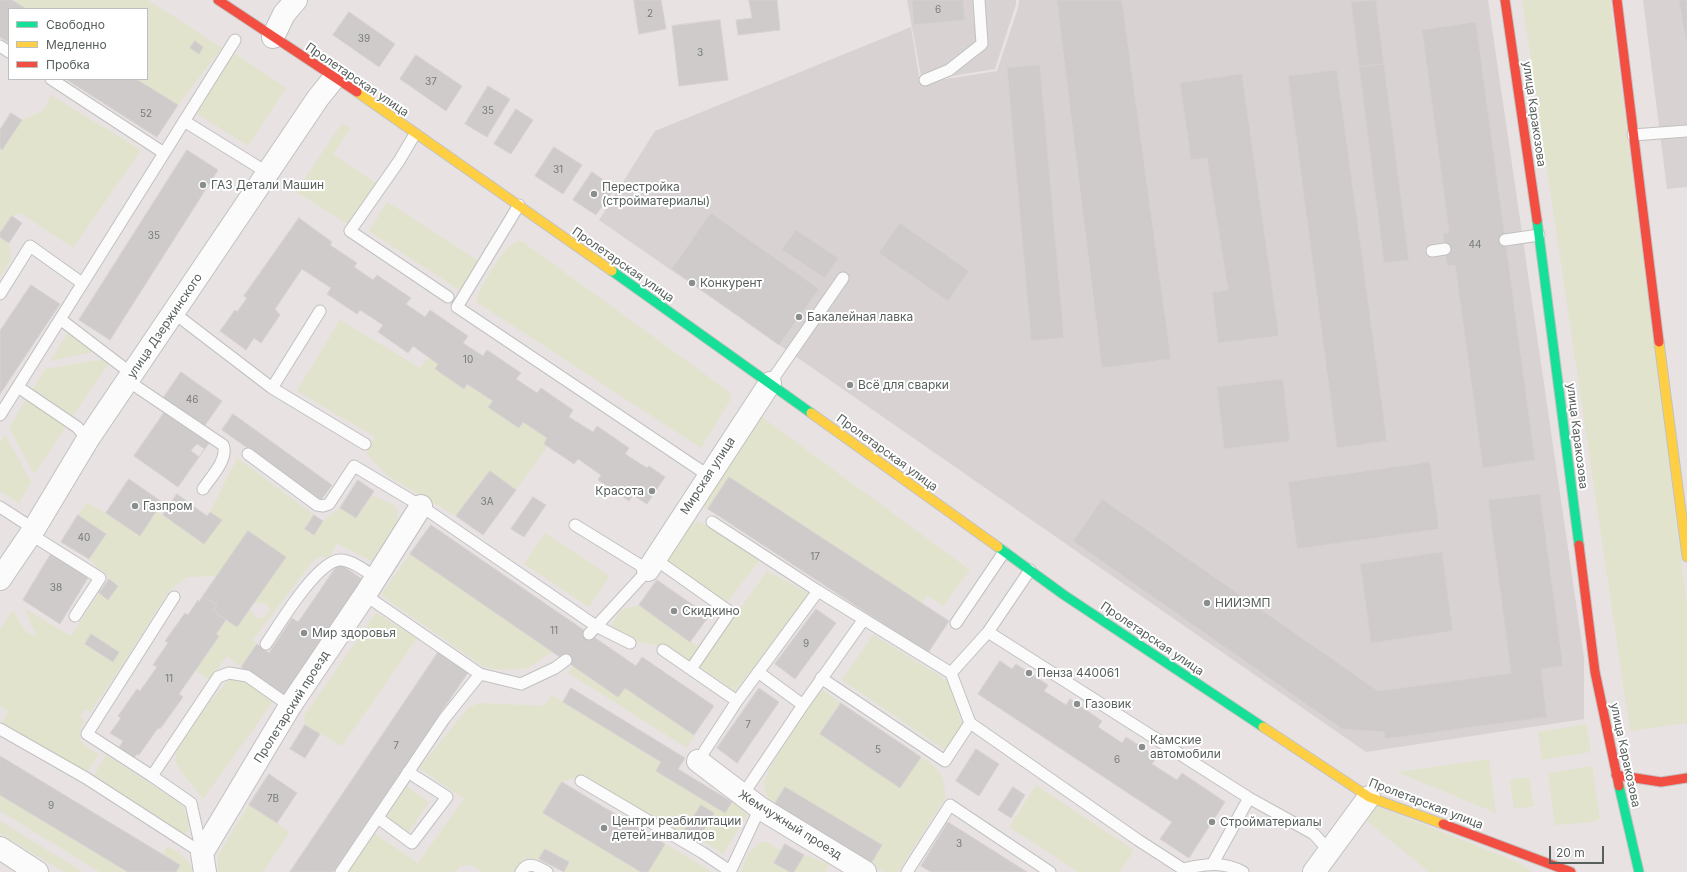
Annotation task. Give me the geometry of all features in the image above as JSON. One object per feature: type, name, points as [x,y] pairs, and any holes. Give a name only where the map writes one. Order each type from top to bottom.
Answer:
[{"type":"main road","name":"Пролетарская улица","points":[[218,0],[335,77],[519,206],[770,383],[1064,595],[1369,797],[1571,872]]},
{"type":"main road","name":"улица Каракозова","points":[[1505,0],[1539,235],[1595,672],[1616,775],[1639,872]]},
{"type":"main road","points":[[1617,0],[1687,557]]},
{"type":"main road","points":[[1616,775],[1636,781],[1660,781],[1687,778]]},
{"type":"street","points":[[273,37],[284,14],[296,0]]},
{"type":"street","name":"улица Дзержинского","points":[[0,579],[32,531],[88,439],[174,314],[318,98],[335,77]]},
{"type":"street","name":"Мирская улица","points":[[651,564],[770,383]]},
{"type":"street","name":"Пролетарский проезд","points":[[204,863],[290,706],[421,506]]},
{"type":"street","name":"Жемчужный проезд","points":[[698,761],[742,796],[760,808],[865,872]]},
{"type":"street","points":[[1314,872],[1369,797]]},
{"type":"street","points":[[0,848],[37,872]]},
{"type":"lane","points":[[924,80],[949,70],[982,44],[979,0]]},
{"type":"lane","points":[[0,415],[235,40]]},
{"type":"lane","points":[[53,80],[164,153]]},
{"type":"lane","points":[[184,121],[268,173]]},
{"type":"lane","points":[[1633,135],[1687,131]]},
{"type":"lane","points":[[415,134],[399,161],[350,231],[448,297]]},
{"type":"lane","points":[[519,206],[458,307],[709,476]]},
{"type":"lane","points":[[1505,240],[1539,235]]},
{"type":"lane","points":[[0,294],[30,246],[82,283]]},
{"type":"lane","points":[[1432,251],[1445,250]]},
{"type":"lane","points":[[770,383],[843,278]]},
{"type":"lane","points":[[272,388],[320,311]]},
{"type":"lane","points":[[174,314],[272,388],[365,444]]},
{"type":"lane","points":[[60,319],[130,377],[223,445],[225,450],[224,457],[203,489]]},
{"type":"lane","points":[[18,387],[77,427],[88,439]]},
{"type":"lane","points":[[248,454],[317,505],[323,506],[329,504],[354,466],[421,506],[593,630],[630,643]]},
{"type":"lane","points":[[0,507],[100,578],[75,616]]},
{"type":"lane","points":[[712,522],[818,591],[951,673],[970,723],[1183,869],[1214,863],[1232,866],[1243,872]]},
{"type":"lane","points":[[575,525],[651,564],[730,612],[691,669]]},
{"type":"lane","points":[[956,624],[1004,552]]},
{"type":"lane","points":[[266,644],[313,577],[330,562],[341,560],[346,561],[370,586],[480,674],[521,684],[554,668],[566,660]]},
{"type":"lane","points":[[593,630],[651,564]]},
{"type":"lane","points":[[951,673],[988,632],[1030,570]]},
{"type":"lane","points":[[698,761],[737,701],[818,591]]},
{"type":"lane","points":[[174,597],[87,734],[191,803],[204,863]]},
{"type":"lane","points":[[742,796],[821,678],[864,619]]},
{"type":"lane","points":[[988,632],[1249,798],[1314,834],[1329,851]]},
{"type":"lane","points":[[663,650],[737,701]]},
{"type":"lane","points":[[758,672],[803,705]]},
{"type":"lane","points":[[152,776],[218,677],[229,673],[247,676],[290,706]]},
{"type":"lane","points":[[341,872],[444,719],[480,674]]},
{"type":"lane","points":[[821,678],[945,761],[970,723]]},
{"type":"lane","points":[[0,729],[86,778],[204,863]]},
{"type":"lane","points":[[378,818],[412,843],[447,797],[408,772]]},
{"type":"lane","points":[[581,781],[704,853],[730,872],[760,808]]},
{"type":"lane","points":[[1214,863],[1249,798]]},
{"type":"lane","points":[[907,872],[950,805],[1050,872]]},
{"type":"lane","points":[[520,872],[523,868],[529,865],[535,865],[547,872]]},
{"type":"shaded area","points":[[907,0],[1016,0],[995,69],[922,81]]},
{"type":"shaded area","points":[[1019,0],[1488,0],[1584,658],[1584,719],[1366,752],[599,220],[655,131],[911,27],[920,83],[997,71],[1019,5]]},
{"type":"shaded area","points":[[1643,0],[1687,0],[1687,187],[1667,189]]},
{"type":"green space","points":[[12,0],[148,0],[222,48],[178,105],[138,80],[148,80],[148,8],[24,8]]},
{"type":"green space","points":[[1522,0],[1610,0],[1687,607],[1687,723],[1630,731]]},
{"type":"green space","points":[[233,52],[286,88],[248,146],[196,113]]},
{"type":"green space","points":[[51,95],[141,150],[73,248],[20,213],[12,216],[0,233],[0,148],[3,150],[22,120],[43,111]]},
{"type":"green space","points":[[342,123],[351,128],[333,154],[378,185],[349,225],[296,192]]},
{"type":"green space","points":[[387,202],[479,261],[461,291],[369,231]]},
{"type":"green space","points":[[0,237],[9,243],[11,260],[0,277]]},
{"type":"green space","points":[[518,241],[523,242],[728,391],[731,399],[701,448],[478,303],[476,299],[494,266],[506,250]]},
{"type":"green space","points":[[340,320],[420,368],[429,357],[438,364],[435,369],[463,389],[467,384],[493,401],[488,407],[519,428],[523,422],[547,438],[544,444],[548,446],[516,490],[489,471],[456,516],[389,477],[366,453],[375,437],[297,391]]},
{"type":"green space","points":[[68,333],[97,351],[50,361]]},
{"type":"green space","points":[[103,359],[109,363],[70,420],[31,392],[45,369]]},
{"type":"green space","points":[[27,398],[67,425],[35,473],[33,472],[9,428]]},
{"type":"green space","points":[[755,412],[970,570],[943,606],[927,595],[922,603],[729,478],[708,509],[700,504]]},
{"type":"green space","points":[[5,434],[31,482],[19,503],[0,491],[0,443]]},
{"type":"green space","points":[[237,458],[314,515],[305,528],[314,534],[323,521],[340,508],[356,518],[371,495],[394,505],[397,512],[397,519],[391,534],[371,561],[337,543],[329,558],[321,556],[312,562],[252,641],[257,644],[241,667],[227,656],[209,680],[195,670],[219,636],[216,634],[226,620],[237,627],[249,609],[257,618],[262,618],[266,616],[270,608],[265,603],[254,603],[217,576],[187,577],[168,592],[121,667],[90,712],[85,709],[80,716],[84,721],[81,728],[80,738],[84,745],[99,755],[85,775],[1,725],[8,711],[0,706],[0,629],[13,610],[25,631],[37,637],[24,608],[71,636],[99,593],[108,599],[118,586],[89,559],[106,534],[78,515],[87,503],[106,513],[156,511],[204,544],[222,520],[210,512]],"holes":[[[91,634],[119,652],[113,662],[85,645]]]},
{"type":"green space","points":[[697,522],[709,526],[759,561],[725,605],[669,562],[668,556],[690,525]]},
{"type":"green space","points":[[545,533],[610,576],[589,607],[524,564]]},
{"type":"green space","points":[[410,554],[554,651],[528,668],[502,670],[484,667],[381,595]]},
{"type":"green space","points":[[767,571],[810,594],[735,691],[699,666]]},
{"type":"green space","points":[[639,605],[699,647],[688,664],[664,647],[630,640],[610,628],[621,610]]},
{"type":"green space","points":[[376,613],[417,638],[342,746],[305,725],[304,716]]},
{"type":"green space","points":[[873,635],[948,681],[962,723],[946,751],[842,680]]},
{"type":"green space","points":[[574,665],[625,688],[694,735],[687,748],[568,673]]},
{"type":"green space","points":[[229,679],[241,680],[274,700],[203,799],[184,776],[178,766],[176,762],[176,754],[187,732]]},
{"type":"green space","points":[[821,689],[841,703],[821,735],[900,788],[921,757],[940,773],[944,783],[945,798],[898,872],[885,872],[870,865],[881,845],[785,787],[773,807],[767,796],[764,784],[766,777],[780,752]]},
{"type":"green space","points":[[552,695],[661,762],[656,771],[725,813],[732,802],[749,812],[723,854],[699,838],[714,813],[701,805],[685,830],[678,832],[578,776],[562,782],[543,813],[641,872],[564,872],[569,862],[545,849],[539,859],[524,858],[516,872],[483,872],[472,865],[460,866],[455,872],[348,872],[375,834],[418,863],[464,799],[419,768],[469,707],[480,703],[545,706]]},
{"type":"green space","points":[[1586,724],[1591,752],[1542,760],[1538,732]]},
{"type":"green space","points":[[106,755],[182,804],[189,821],[188,830],[185,835],[92,779]]},
{"type":"green space","points":[[1489,759],[1496,813],[1397,772]]},
{"type":"green space","points":[[1592,766],[1600,819],[1592,822],[1555,825],[1548,773]]},
{"type":"green space","points":[[1529,777],[1534,806],[1514,809],[1510,780]]},
{"type":"green space","points":[[1036,785],[1134,850],[1120,872],[1078,872],[1009,827]]},
{"type":"green space","points":[[406,786],[429,802],[408,833],[386,818]]},
{"type":"green space","points":[[0,795],[128,872],[100,872],[0,811]]},
{"type":"green space","points":[[249,805],[290,832],[263,872],[218,872],[218,855]]},
{"type":"green space","points":[[1374,805],[1518,862],[1532,872],[1429,872],[1361,816]]},
{"type":"green space","points":[[0,821],[83,872],[64,872],[0,833]]},
{"type":"green space","points":[[761,842],[767,842],[781,851],[774,863],[790,872],[741,872],[749,852]]},
{"type":"green space","points":[[665,844],[708,869],[710,872],[648,872]]},
{"type":"green space","points":[[167,846],[183,856],[194,872],[176,872],[180,865],[163,855]]},
{"type":"green space","points":[[804,855],[829,864],[826,872],[794,872]]},
{"type":"building","points":[[0,0],[12,0],[24,8],[8,8],[8,42],[0,37]]},
{"type":"building","points":[[634,0],[661,0],[666,29],[639,34]]},
{"type":"building","points":[[749,0],[777,0],[780,30],[738,35],[736,20],[752,18]]},
{"type":"building","points":[[912,0],[963,0],[965,20],[914,25]]},
{"type":"building","points":[[1057,0],[1122,0],[1171,359],[1102,368]]},
{"type":"building","points":[[1376,0],[1384,64],[1359,67],[1351,2]]},
{"type":"building","points":[[1679,0],[1687,0],[1687,46]]},
{"type":"building","points":[[349,12],[395,44],[379,67],[333,35]]},
{"type":"building","points":[[720,20],[728,80],[679,86],[672,26]]},
{"type":"building","points":[[1476,22],[1535,460],[1483,468],[1455,265],[1447,266],[1443,233],[1449,232],[1422,30]]},
{"type":"building","points":[[195,41],[203,47],[199,54],[190,48]]},
{"type":"building","points":[[416,55],[462,86],[446,111],[400,79]]},
{"type":"building","points":[[1384,64],[1409,260],[1384,263],[1359,67]]},
{"type":"building","points":[[1040,65],[1064,338],[1031,341],[1007,68]]},
{"type":"building","points":[[1337,70],[1387,441],[1337,448],[1288,76]]},
{"type":"building","points":[[1242,74],[1279,336],[1218,343],[1212,292],[1228,290],[1207,158],[1191,160],[1180,83]]},
{"type":"building","points":[[68,80],[138,80],[178,105],[157,137]]},
{"type":"building","points":[[488,86],[510,99],[487,137],[465,124]]},
{"type":"building","points":[[516,109],[533,120],[511,154],[494,144]]},
{"type":"building","points":[[11,113],[22,120],[2,150],[0,148],[0,130]]},
{"type":"building","points":[[554,147],[582,165],[563,194],[535,176]]},
{"type":"building","points":[[187,150],[218,170],[110,340],[79,320]]},
{"type":"building","name":"Перестройка (стройматериалы)","points":[[592,172],[615,188],[596,215],[573,200]]},
{"type":"building","points":[[711,213],[819,289],[779,345],[672,269]]},
{"type":"building","points":[[12,216],[22,223],[9,243],[0,237],[0,233]]},
{"type":"building","points":[[299,218],[332,242],[330,245],[357,263],[354,267],[373,280],[377,275],[411,298],[406,304],[425,317],[430,310],[468,336],[463,343],[483,356],[487,350],[521,373],[516,379],[537,393],[541,388],[573,410],[569,417],[593,432],[597,426],[629,448],[625,454],[647,468],[649,466],[665,477],[647,504],[633,495],[629,501],[598,480],[601,475],[578,459],[574,464],[544,444],[547,438],[523,422],[519,428],[488,407],[493,401],[467,384],[464,389],[435,369],[438,364],[413,346],[408,353],[378,332],[383,325],[360,310],[357,314],[327,294],[331,288],[302,269],[275,309],[280,315],[261,343],[254,338],[246,350],[220,331],[235,310],[237,312],[247,298],[244,296]]},
{"type":"building","points":[[900,223],[969,271],[948,301],[879,253]]},
{"type":"building","points":[[796,230],[838,258],[825,278],[782,250]]},
{"type":"building","points":[[31,285],[60,304],[0,394],[0,331]]},
{"type":"building","points":[[181,372],[222,401],[203,428],[162,400]]},
{"type":"building","points":[[1283,379],[1290,441],[1224,449],[1217,387]]},
{"type":"building","points":[[164,413],[209,443],[178,487],[134,456]]},
{"type":"building","points":[[233,414],[332,485],[321,500],[222,430]]},
{"type":"building","points":[[197,444],[205,449],[199,457],[191,451]]},
{"type":"building","points":[[1430,462],[1439,529],[1297,549],[1288,482]]},
{"type":"building","points":[[490,471],[516,490],[483,535],[456,516]]},
{"type":"building","points":[[729,477],[949,621],[928,653],[708,509]]},
{"type":"building","name":"Газпром","points":[[129,479],[162,502],[140,536],[106,513]]},
{"type":"building","points":[[358,480],[374,491],[356,518],[340,508]]},
{"type":"building","points":[[177,494],[207,516],[210,512],[222,520],[204,544],[163,515]]},
{"type":"building","name":"НИИЭМП","points":[[1540,494],[1563,666],[1541,669],[1547,717],[1385,739],[1384,732],[1342,729],[1073,541],[1102,499],[1378,691],[1511,673],[1488,500]]},
{"type":"building","points":[[533,497],[546,505],[524,537],[511,529]]},
{"type":"building","points":[[78,515],[106,534],[89,559],[61,542]]},
{"type":"building","points":[[314,515],[323,521],[314,535],[305,529]]},
{"type":"building","points":[[431,525],[636,666],[642,657],[714,706],[694,735],[625,688],[618,697],[410,554]]},
{"type":"building","points":[[248,531],[286,557],[237,627],[213,611],[217,605],[203,596]]},
{"type":"building","points":[[52,552],[89,576],[60,624],[23,600]]},
{"type":"building","points":[[1442,552],[1453,631],[1371,643],[1360,564]]},
{"type":"building","name":"Мир здоровья","points":[[339,563],[363,580],[284,696],[241,667],[257,644],[269,653],[292,618],[298,622]]},
{"type":"building","points":[[109,579],[118,586],[108,600],[99,593]]},
{"type":"building","name":"Скидкино","points":[[657,580],[709,616],[690,642],[639,605]]},
{"type":"building","points":[[203,596],[217,605],[213,611],[226,620],[216,634],[219,636],[179,694],[183,697],[160,729],[158,728],[139,755],[137,754],[134,758],[119,748],[123,741],[110,733],[121,718],[118,716],[137,689],[140,691],[157,667],[153,665],[168,643],[165,641],[185,613],[188,615],[198,600],[199,602]]},
{"type":"building","points":[[816,609],[836,623],[795,679],[775,664]]},
{"type":"building","points":[[91,634],[119,652],[113,662],[85,644]]},
{"type":"building","points":[[439,651],[469,671],[333,872],[290,872]]},
{"type":"building","points":[[1000,661],[1012,669],[1016,664],[1048,685],[1044,691],[1066,705],[1070,699],[1102,721],[1098,727],[1122,743],[1126,737],[1157,757],[1152,764],[1177,780],[1182,773],[1225,802],[1189,858],[1160,839],[1172,822],[978,694]]},
{"type":"building","points":[[571,688],[685,758],[678,769],[732,802],[725,813],[656,771],[661,762],[563,702]]},
{"type":"building","points":[[759,688],[779,702],[737,763],[717,748]]},
{"type":"building","points":[[841,703],[921,757],[900,788],[820,734]]},
{"type":"building","points":[[305,725],[320,734],[305,758],[290,749]]},
{"type":"building","points":[[976,749],[999,764],[979,796],[956,781]]},
{"type":"building","points":[[0,756],[180,865],[176,872],[128,872],[0,795]]},
{"type":"building","points":[[269,774],[297,793],[277,823],[249,805]]},
{"type":"building","name":"Центри реабилитации детей-инвалидов","points":[[562,782],[665,844],[648,872],[641,872],[543,813]]},
{"type":"building","points":[[785,787],[882,845],[870,865],[773,807]]},
{"type":"building","points":[[1013,787],[1025,795],[1011,818],[998,810]]},
{"type":"building","points":[[701,805],[714,813],[699,838],[685,830]]},
{"type":"building","points":[[948,822],[1027,872],[931,872],[921,866]]},
{"type":"building","points":[[785,844],[804,855],[794,872],[790,872],[774,863]]},
{"type":"building","points":[[545,849],[569,862],[564,872],[539,859]]},
{"type":"traffic: fast","points":[[1537,220],[1579,545]]},
{"type":"traffic: fast","points":[[612,271],[811,413]]},
{"type":"traffic: fast","points":[[998,547],[1064,595],[1263,727]]},
{"type":"traffic: fast","points":[[1619,786],[1639,872]]},
{"type":"traffic: slow","points":[[357,92],[612,271]]},
{"type":"traffic: slow","points":[[1659,342],[1687,557]]},
{"type":"traffic: slow","points":[[811,413],[998,547]]},
{"type":"traffic: slow","points":[[1263,727],[1369,797],[1443,824]]},
{"type":"traffic: jam","points":[[218,0],[357,92]]},
{"type":"traffic: jam","points":[[1505,0],[1537,220]]},
{"type":"traffic: jam","points":[[1617,0],[1659,342]]},
{"type":"traffic: jam","points":[[1579,545],[1595,672],[1619,786]]},
{"type":"traffic: jam","points":[[1616,775],[1661,782],[1687,778]]},
{"type":"traffic: jam","points":[[1443,824],[1571,872]]},
{"type":"place","name":"ГАЗ Детали Машин","points":[[203,185]]},
{"type":"place","name":"Перестройка (стройматериалы)","points":[[594,194]]},
{"type":"place","name":"Конкурент","points":[[692,283]]},
{"type":"place","name":"Бакалейная лавка","points":[[799,317]]},
{"type":"place","name":"Всё для сварки","points":[[850,385]]},
{"type":"place","name":"Красота","points":[[652,491]]},
{"type":"place","name":"Газпром","points":[[135,506]]},
{"type":"place","name":"НИИЭМП","points":[[1207,603]]},
{"type":"place","name":"Скидкино","points":[[674,611]]},
{"type":"place","name":"Мир здоровья","points":[[304,633]]},
{"type":"place","name":"Пенза 440061","points":[[1029,673]]},
{"type":"place","name":"Газовик","points":[[1077,704]]},
{"type":"place","name":"Камские автомобили","points":[[1142,747]]},
{"type":"place","name":"Стройматериалы","points":[[1212,822]]},
{"type":"place","name":"Центри реабилитации детей-инвалидов","points":[[604,828]]}]
